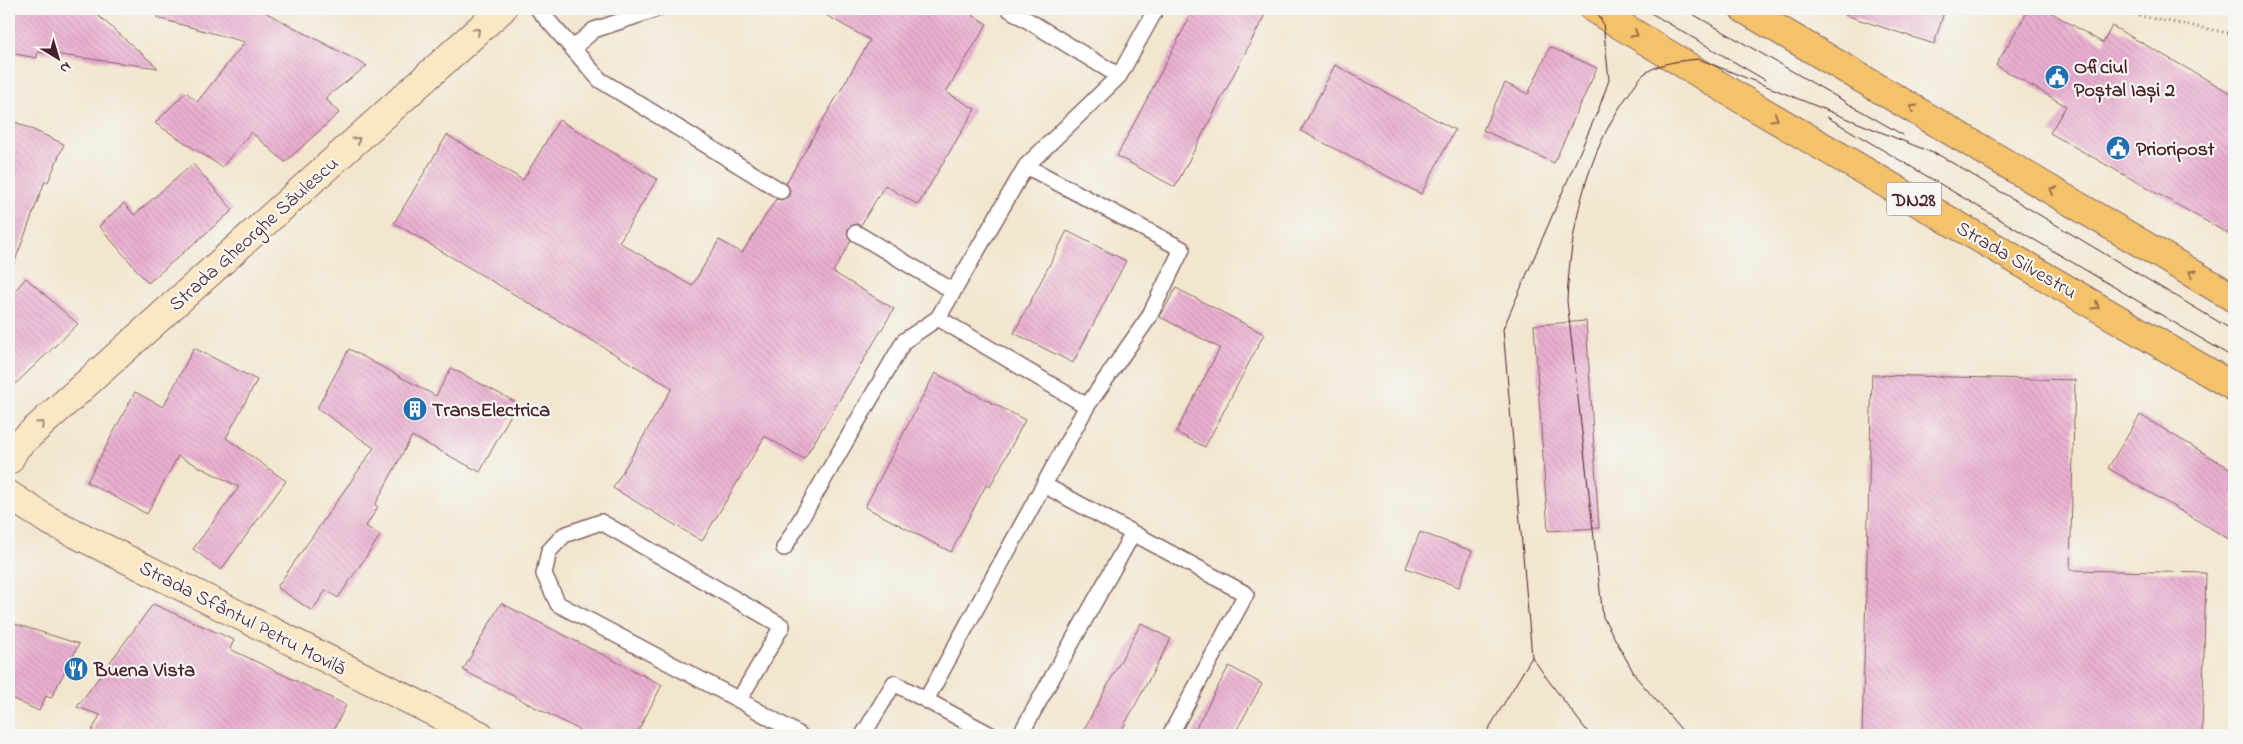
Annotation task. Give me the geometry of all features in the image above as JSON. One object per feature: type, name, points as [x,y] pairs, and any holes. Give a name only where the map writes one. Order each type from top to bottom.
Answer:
[{"type":"main road","name":"Strada Silvestru","points":[[1594,9],[1743,100],[2234,387]]},
{"type":"main road","points":[[1744,9],[2234,298]]},
{"type":"street","name":"Strada Gheorghe Săulescu","points":[[9,460],[16,447],[502,9]]},
{"type":"street","name":"Strada Sfântul Petru Movilă","points":[[9,496],[46,519],[480,735]]},
{"type":"lane","points":[[538,9],[600,80],[781,191]]},
{"type":"lane","points":[[573,48],[594,30],[657,9]]},
{"type":"lane","points":[[1009,9],[1119,76]]},
{"type":"lane","points":[[784,548],[904,341],[938,318],[1026,166],[1119,76],[1156,9]]},
{"type":"lane","points":[[926,700],[1087,406],[1149,317],[1182,249],[1026,166]]},
{"type":"lane","points":[[856,233],[953,291]]},
{"type":"lane","points":[[938,318],[1087,406]]},
{"type":"lane","points":[[1044,485],[1246,594],[1170,735]]},
{"type":"lane","points":[[739,700],[782,626],[601,522],[564,535],[550,551],[544,574],[558,604],[739,700],[800,735]]},
{"type":"lane","points":[[1020,735],[1133,533]]},
{"type":"lane","points":[[862,735],[894,683],[991,735]]},
{"type":"path","points":[[2120,9],[2135,16],[2234,34]]},
{"type":"building","points":[[9,9],[80,9],[93,11],[158,68],[38,52],[37,58],[9,53]]},
{"type":"building","points":[[158,9],[259,9],[367,66],[325,98],[339,113],[285,162],[251,132],[222,167],[155,123],[186,92],[197,102],[245,42],[157,18]]},
{"type":"building","points":[[815,9],[962,9],[987,24],[946,92],[975,109],[918,205],[885,185],[861,225],[856,224],[848,228],[847,233],[851,241],[833,272],[894,309],[804,459],[765,436],[702,541],[613,488],[672,388],[394,223],[447,135],[523,180],[559,120],[657,179],[619,242],[692,286],[719,240],[742,253],[776,199],[781,200],[789,196],[790,191],[786,183],[870,40]]},
{"type":"building","points":[[1194,9],[1268,9],[1175,187],[1117,156]]},
{"type":"building","points":[[1846,9],[1945,9],[1934,44],[1845,15]]},
{"type":"building","points":[[2029,9],[2045,9],[2103,43],[2112,26],[2234,95],[2234,237],[2050,133],[2066,106],[1996,65]]},
{"type":"building","points":[[1550,47],[1597,68],[1554,163],[1483,130],[1505,83],[1528,94]]},
{"type":"building","points":[[1335,65],[1455,130],[1421,194],[1301,131]]},
{"type":"building","points":[[9,119],[64,144],[48,182],[45,181],[12,269],[9,269]]},
{"type":"building","points":[[193,164],[233,210],[148,283],[99,226],[124,203],[134,215]]},
{"type":"building","points":[[1067,231],[1126,261],[1073,363],[1014,333]]},
{"type":"building","points":[[26,278],[78,324],[9,390],[9,297]]},
{"type":"building","points":[[1176,288],[1264,334],[1205,447],[1176,432],[1220,348],[1160,317]]},
{"type":"building","points":[[1586,321],[1599,528],[1548,531],[1534,325]]},
{"type":"building","points":[[194,348],[257,380],[226,438],[286,481],[221,570],[193,549],[239,487],[178,456],[147,514],[87,482],[135,392],[163,407]]},
{"type":"building","name":"TransElectrica","points":[[349,349],[436,396],[451,368],[517,403],[480,472],[412,436],[375,505],[378,507],[366,526],[380,536],[338,598],[326,590],[312,611],[277,587],[374,448],[317,408]]},
{"type":"building","points":[[935,373],[1025,420],[990,487],[986,485],[951,552],[865,507]]},
{"type":"building","points":[[1872,375],[2075,380],[2070,570],[2206,573],[2202,735],[1862,735]]},
{"type":"building","points":[[2140,415],[2234,471],[2234,542],[2108,468]]},
{"type":"building","points":[[1420,532],[1472,551],[1459,587],[1406,568]]},
{"type":"building","points":[[501,603],[662,685],[636,735],[589,735],[463,670]]},
{"type":"building","points":[[153,604],[234,640],[230,649],[346,705],[331,735],[90,735],[100,715],[77,707]]},
{"type":"building","points":[[9,622],[79,644],[51,698],[46,696],[39,711],[9,697]]},
{"type":"building","points":[[1141,623],[1171,639],[1119,735],[1081,735]]},
{"type":"building","points":[[1229,666],[1262,684],[1234,735],[1192,735]]},
{"type":"tram line","points":[[1485,735],[1532,657],[1503,329],[1599,108],[1609,80],[1603,23],[1595,9]]},
{"type":"tram line","points":[[1644,9],[1765,80]]},
{"type":"tram line","points":[[1684,9],[1903,135]]},
{"type":"tram line","points":[[1686,735],[1636,677],[1603,617],[1567,301],[1572,247],[1577,220],[1583,193],[1601,142],[1613,118],[1644,74],[1657,67],[1677,61],[1699,59],[1938,155]]},
{"type":"tram line","points":[[1827,117],[2234,358]]},
{"type":"tram line","points":[[1934,152],[2234,331]]},
{"type":"tram line","points":[[1532,657],[1590,735]]},
{"type":"place","name":"Oficiul Poștal Iași 2","points":[[2057,77]]},
{"type":"place","name":"Prioripost","points":[[2118,148]]},
{"type":"place","name":"TransElectrica","points":[[415,409]]},
{"type":"place","name":"Buena Vista","points":[[76,669]]}]
